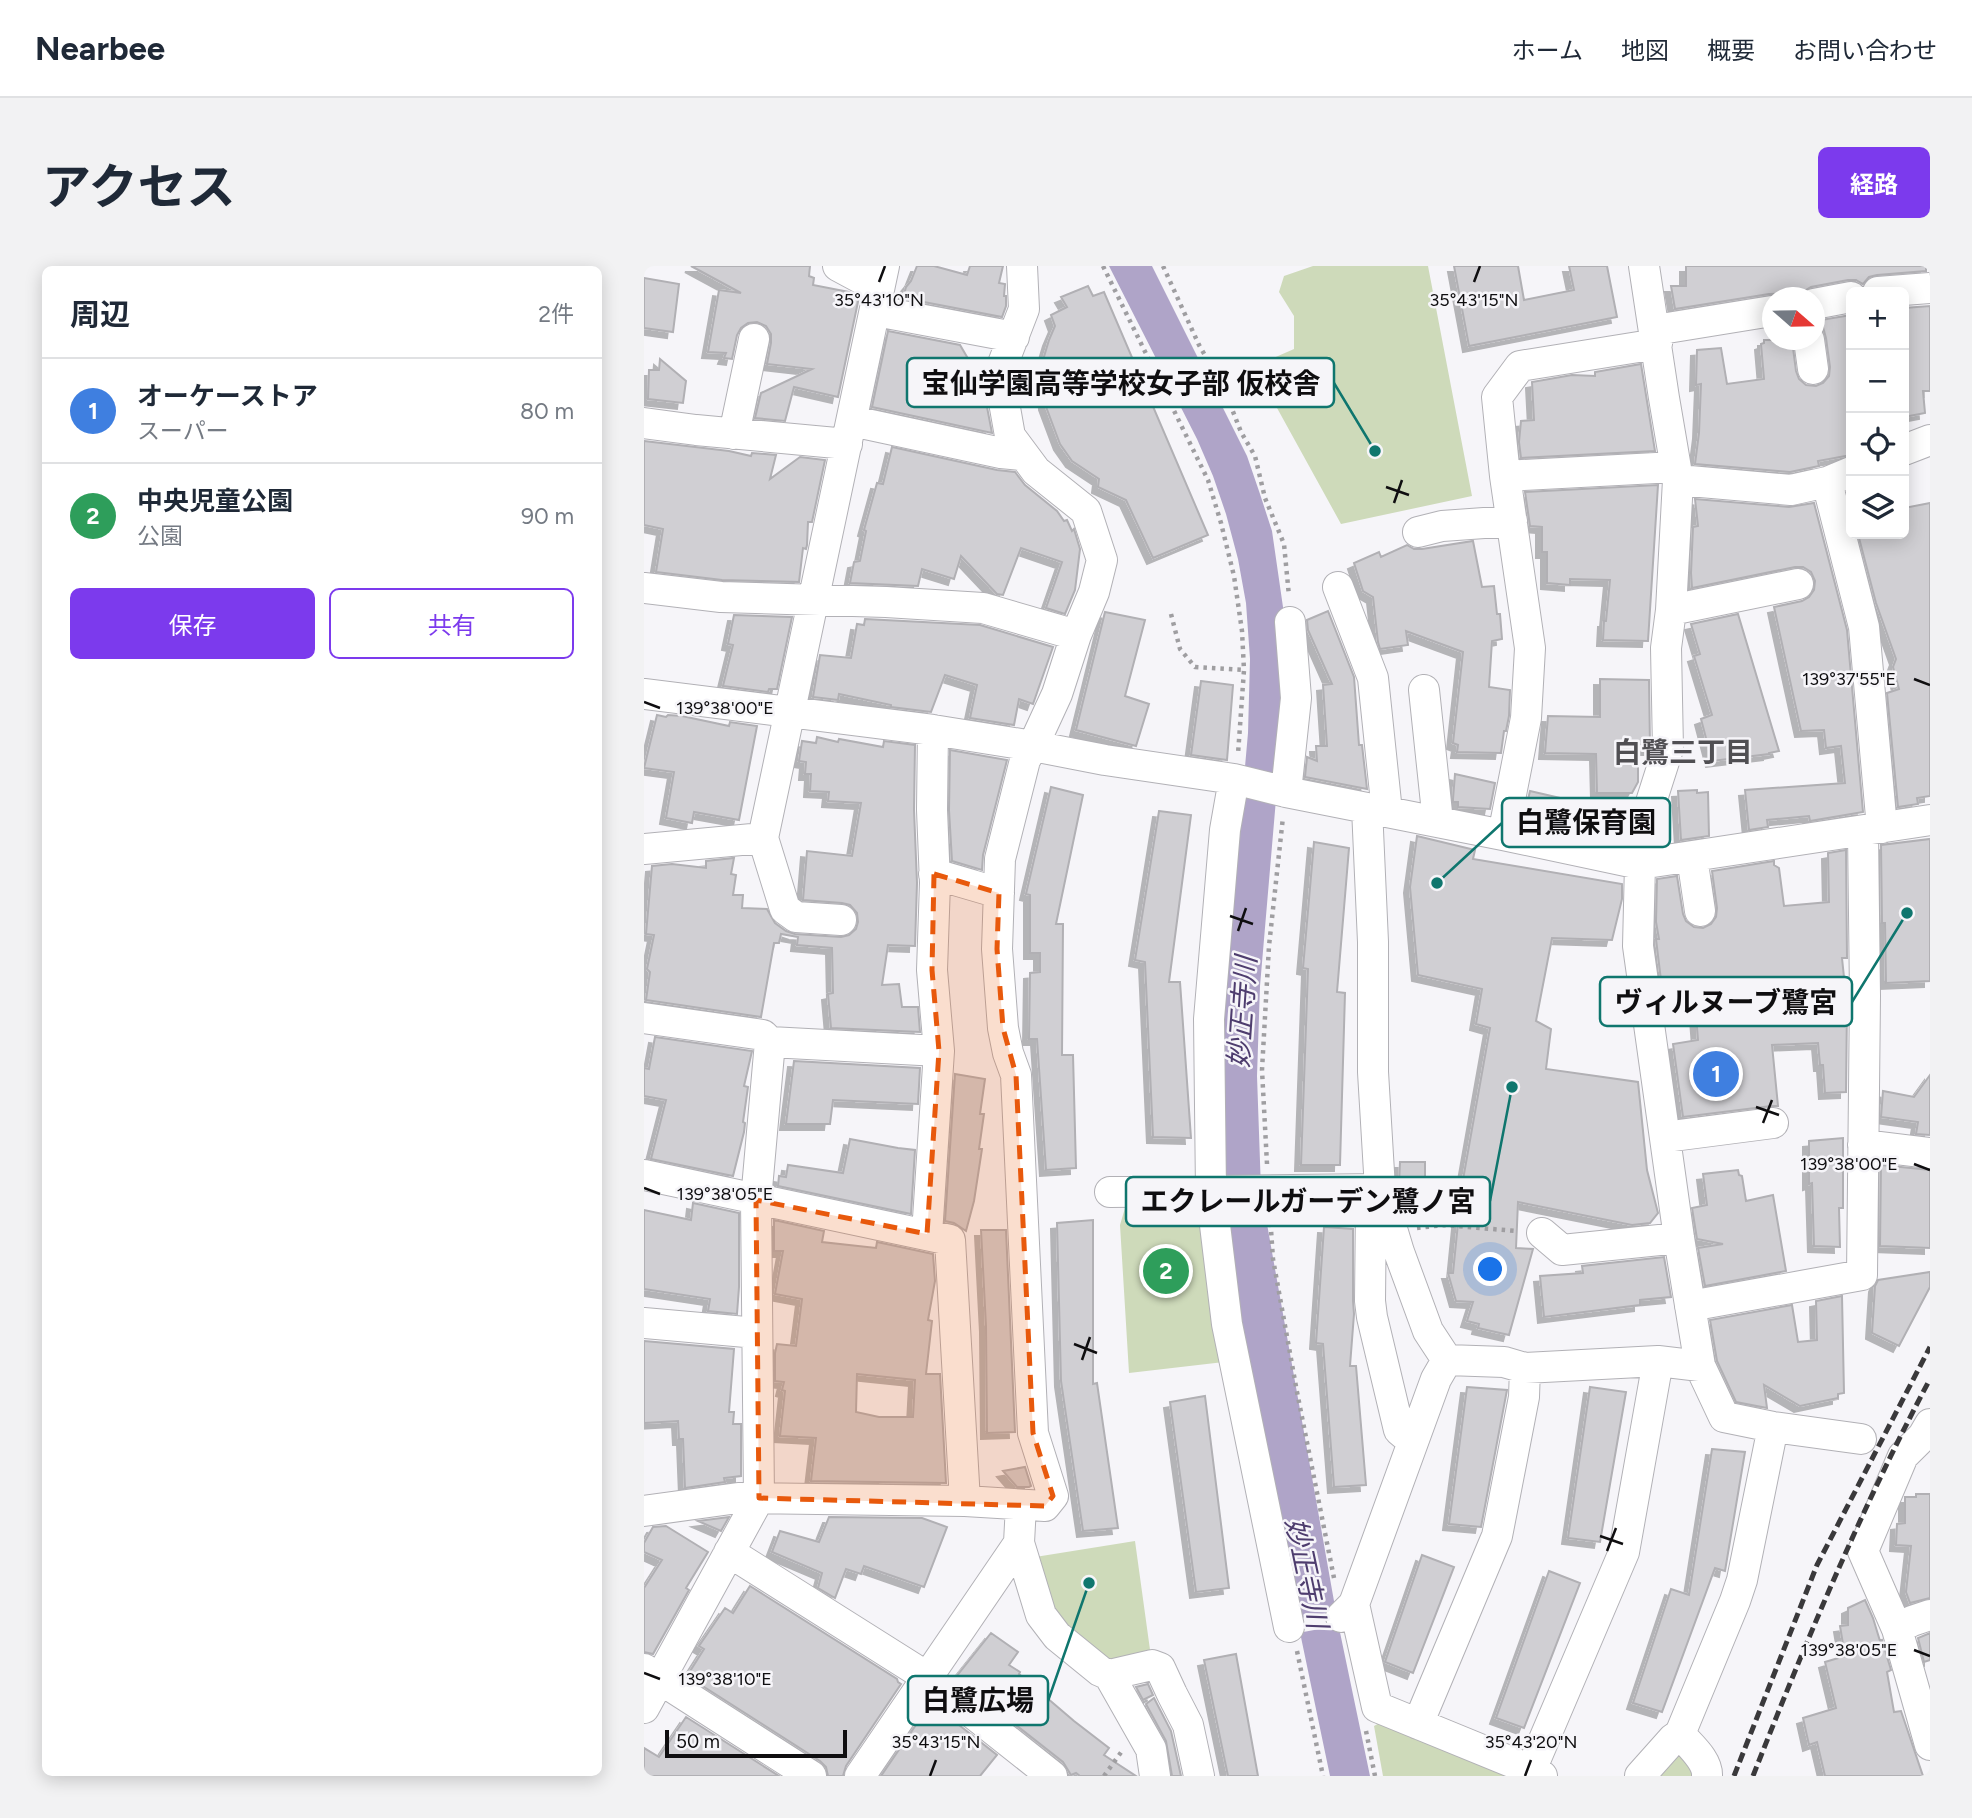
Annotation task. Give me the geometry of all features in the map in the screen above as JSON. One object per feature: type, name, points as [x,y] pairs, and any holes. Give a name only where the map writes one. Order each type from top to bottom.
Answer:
[{"type":"street","points":[[838,266],[880,288],[1014,337]]},
{"type":"street","points":[[644,1510],[738,1498],[965,1501],[1045,1506],[1053,1496],[1033,1433],[1016,1075],[1003,1028],[997,949],[1000,859],[1024,760],[1056,694],[1094,592],[1102,560],[1086,511],[1036,471],[1010,436],[999,374],[1024,309],[1022,266]]},
{"type":"street","points":[[1644,266],[1676,474],[1671,610],[1666,648],[1668,749],[1637,846],[1640,864],[1638,946],[1700,1366],[1724,1416],[1773,1427],[1861,1439]]},
{"type":"street","points":[[841,918],[796,916],[785,909],[763,838],[880,288]]},
{"type":"street","points":[[1909,290],[1930,288]]},
{"type":"street","points":[[1825,302],[1846,298]]},
{"type":"street","points":[[1503,835],[1526,718],[1530,648],[1505,475],[1497,397],[1520,366],[1762,313]]},
{"type":"street","points":[[734,434],[754,339]]},
{"type":"street","points":[[1810,350],[1813,369]]},
{"type":"street","points":[[644,423],[734,434],[850,432],[1022,455]]},
{"type":"street","points":[[1909,448],[1930,440]]},
{"type":"street","points":[[1505,475],[1733,472],[1791,491],[1839,477],[1864,627],[1872,830],[1865,996],[1861,1275],[1690,1306]]},
{"type":"street","points":[[1418,532],[1442,526],[1512,521]]},
{"type":"street","points":[[1671,610],[1798,584]]},
{"type":"street","points":[[1338,587],[1373,678],[1377,810],[1373,1072],[1380,1189],[1428,1331],[1447,1360]]},
{"type":"street","points":[[644,588],[721,597],[983,608],[1076,635]]},
{"type":"street","points":[[1282,791],[1296,698],[1290,622]]},
{"type":"street","points":[[1424,690],[1438,822]]},
{"type":"street","points":[[644,694],[933,730],[1033,746],[1238,781],[1640,864],[1930,820]]},
{"type":"street","points":[[927,1234],[939,1051],[932,970],[933,730]]},
{"type":"street","points":[[1238,781],[1225,830],[1209,1019],[1217,1191],[1227,1324],[1289,1627]]},
{"type":"street","points":[[644,849],[763,838]]},
{"type":"street","points":[[1692,857],[1700,911]]},
{"type":"street","points":[[934,874],[999,893]]},
{"type":"street","points":[[644,1018],[762,1035],[770,1042],[939,1051]]},
{"type":"street","points":[[644,1707],[652,1674],[760,1498],[756,1200],[770,1042]]},
{"type":"street","points":[[1665,1137],[1773,1123]]},
{"type":"street","points":[[1863,1145],[1930,1153]]},
{"type":"street","points":[[644,1175],[950,1240],[965,1501]]},
{"type":"street","points":[[1110,1192],[1380,1189]]},
{"type":"street","points":[[1380,1189],[1371,1205],[1372,1317],[1399,1430],[1412,1441]]},
{"type":"street","points":[[1542,1233],[1562,1250],[1679,1238]]},
{"type":"street","points":[[644,1323],[757,1333]]},
{"type":"street","points":[[1447,1360],[1504,1362],[1525,1368],[1658,1361],[1700,1366]]},
{"type":"street","points":[[1447,1360],[1436,1379],[1345,1611],[1377,1707],[1536,1773],[1624,1552],[1658,1361]]},
{"type":"street","points":[[1418,1724],[1497,1536],[1524,1397],[1525,1368]]},
{"type":"street","points":[[1640,1776],[1672,1739],[1680,1734],[1742,1580],[1773,1427]]},
{"type":"street","points":[[1928,1432],[1903,1456],[1863,1550],[1897,1629],[1930,1745]]},
{"type":"street","points":[[1021,1505],[1019,1543],[1041,1615],[1057,1636],[1100,1671],[1110,1675],[1152,1665],[1160,1668],[1188,1725],[1199,1776]]},
{"type":"street","points":[[860,1776],[1019,1543]]},
{"type":"street","points":[[729,1552],[927,1677],[1052,1776]]},
{"type":"street","points":[[1897,1629],[1930,1615]]},
{"type":"street","points":[[652,1674],[811,1776]]},
{"type":"street","points":[[1110,1675],[1151,1749],[1155,1776]]},
{"type":"street","points":[[1680,1734],[1706,1764],[1707,1776]]},
{"type":"path","points":[[1103,266],[1208,480],[1234,576],[1242,631],[1244,670],[1238,781]]},
{"type":"path","points":[[1163,266],[1199,345],[1223,386],[1241,432],[1255,456],[1265,498],[1284,544],[1290,622]]},
{"type":"path","points":[[1171,614],[1180,649],[1195,667],[1244,670]]},
{"type":"path","points":[[1393,1231],[1444,1225],[1542,1233]]},
{"type":"path","points":[[1289,1627],[1297,1651],[1323,1776]]},
{"type":"highlighted area","points":[[934,874],[999,893],[997,949],[1003,1028],[1016,1075],[1033,1433],[1053,1496],[1045,1506],[759,1498],[756,1200],[927,1234],[939,1051],[932,970]]},
{"type":"green space","points":[[1313,266],[1428,266],[1472,496],[1341,524],[1260,377],[1264,362],[1294,349],[1294,316],[1279,292],[1284,276]]},
{"type":"green space","points":[[1138,1203],[1196,1210],[1202,1220],[1224,1362],[1129,1373],[1120,1225],[1125,1208]]},
{"type":"green space","points":[[1135,1541],[1151,1657],[1110,1668],[1055,1623],[1029,1558]]},
{"type":"green space","points":[[1385,1720],[1521,1776],[1383,1776],[1374,1726]]},
{"type":"green space","points":[[1676,1751],[1685,1751],[1693,1776],[1652,1776]]},
{"type":"water","name":"妙正寺川","points":[[1109,266],[1152,266],[1247,456],[1272,531],[1288,659],[1260,986],[1257,1076],[1261,1190],[1337,1618],[1370,1776],[1330,1776],[1246,1374],[1224,1220],[1219,1059],[1248,733],[1250,659],[1246,603],[1238,559],[1213,476]]},
{"type":"pier","points":[[1338,1611],[1341,1625],[1298,1633],[1296,1619]]},
{"type":"building","points":[[691,266],[810,266],[809,276],[814,278],[813,285],[849,292],[859,297],[838,397],[794,387],[785,421],[755,418],[761,393],[812,369],[767,364],[771,334],[766,326],[757,322],[748,323],[741,328],[732,359],[724,358],[726,353],[708,352],[719,290],[741,293]]},
{"type":"building","points":[[917,266],[934,266],[967,275],[970,266],[1003,266],[999,283],[1005,284],[1006,306],[1002,317],[903,298]]},
{"type":"building","points":[[1454,266],[1518,266],[1524,300],[1574,290],[1569,266],[1607,266],[1617,317],[1469,346]]},
{"type":"building","points":[[1686,266],[1926,266],[1926,271],[1869,277],[1863,284],[1848,280],[1811,287],[1762,287],[1762,295],[1675,309],[1671,286],[1686,286]]},
{"type":"building","points":[[644,278],[679,284],[673,332],[644,328]]},
{"type":"building","points":[[1088,286],[1093,296],[1104,292],[1208,535],[1153,558],[1126,500],[1098,487],[1099,479],[1072,461],[1060,444],[1045,404],[1043,360],[1055,326],[1051,315],[1067,307],[1061,297]]},
{"type":"building","points":[[1930,306],[1930,391],[1923,391],[1925,413],[1909,416],[1909,350],[1909,308]]},
{"type":"building","points":[[1846,316],[1846,456],[1818,461],[1819,466],[1790,472],[1695,464],[1701,384],[1696,385],[1697,350],[1721,348],[1727,384],[1764,379],[1761,344],[1762,350],[1793,350],[1799,379],[1806,385],[1816,386],[1829,376],[1825,319]]},
{"type":"building","points":[[888,331],[960,345],[983,384],[986,402],[984,407],[987,407],[992,433],[872,407]]},
{"type":"building","points":[[660,359],[686,381],[683,403],[648,399],[649,370],[659,370]]},
{"type":"building","points":[[1641,364],[1655,451],[1521,458],[1521,421],[1534,420],[1532,382],[1572,375],[1595,376],[1595,372]]},
{"type":"building","points":[[644,441],[751,456],[752,453],[776,455],[770,479],[800,457],[825,460],[812,522],[808,522],[807,545],[806,549],[803,548],[799,582],[722,580],[656,572],[663,529],[644,525]]},
{"type":"building","points":[[892,447],[1015,472],[1025,485],[1057,511],[1064,521],[1067,520],[1072,531],[1074,529],[1080,549],[1075,590],[1065,614],[1046,608],[1062,562],[1021,548],[1003,595],[997,594],[961,556],[954,579],[922,569],[918,586],[850,583],[854,562],[860,561],[866,531],[864,530],[877,483],[883,484]]},
{"type":"building","points":[[1658,485],[1648,641],[1603,640],[1610,580],[1570,579],[1570,585],[1547,583],[1547,552],[1542,552],[1542,527],[1530,526],[1525,492]]},
{"type":"building","points":[[1695,499],[1789,507],[1814,503],[1847,630],[1863,812],[1810,821],[1809,816],[1767,820],[1768,827],[1749,830],[1745,790],[1845,783],[1841,746],[1826,748],[1824,730],[1801,731],[1774,607],[1809,597],[1814,590],[1815,581],[1811,572],[1803,567],[1795,567],[1692,588],[1693,527],[1698,526]]},
{"type":"building","points":[[1930,503],[1930,796],[1917,798],[1918,804],[1898,807],[1887,693],[1899,689],[1893,667],[1896,659],[1876,603],[1859,539],[1909,539],[1909,507]]},
{"type":"building","points":[[1473,541],[1482,587],[1494,586],[1497,614],[1500,614],[1502,639],[1492,641],[1489,687],[1510,690],[1509,716],[1501,753],[1457,752],[1458,745],[1453,743],[1463,652],[1406,631],[1408,645],[1380,649],[1373,597],[1363,591],[1354,563],[1379,552],[1381,557],[1407,545],[1422,549]]},
{"type":"building","points":[[1328,611],[1354,677],[1359,745],[1362,745],[1367,789],[1305,777],[1307,757],[1317,761],[1316,746],[1327,746],[1323,685],[1332,684],[1308,630],[1307,620]]},
{"type":"building","points":[[1105,612],[1145,620],[1125,696],[1149,704],[1136,746],[1076,730]]},
{"type":"building","points":[[1738,614],[1779,751],[1712,761],[1701,719],[1712,715],[1694,656],[1700,654],[1691,624]]},
{"type":"building","points":[[734,615],[792,617],[777,689],[769,689],[768,692],[723,686],[733,645],[728,644]]},
{"type":"building","points":[[865,619],[980,625],[1053,647],[1033,704],[1019,699],[1014,725],[970,718],[977,685],[945,675],[931,712],[891,707],[839,694],[838,700],[813,697],[820,655],[851,658],[857,624],[864,625]]},
{"type":"building","points":[[1600,679],[1649,680],[1650,749],[1638,749],[1638,782],[1632,793],[1597,793],[1596,754],[1545,753],[1548,716],[1600,717]]},
{"type":"building","points":[[1201,681],[1233,685],[1227,760],[1191,755]]},
{"type":"building","points":[[657,715],[682,716],[729,726],[730,722],[757,726],[739,820],[694,812],[692,823],[666,818],[674,772],[644,768]]},
{"type":"building","points":[[817,737],[883,747],[884,741],[915,745],[915,946],[888,945],[882,985],[899,984],[902,1007],[918,1007],[920,1032],[831,1028],[828,994],[833,993],[832,948],[797,945],[798,937],[781,934],[779,943],[774,943],[761,1017],[646,1000],[650,972],[647,969],[654,935],[646,934],[652,866],[672,864],[706,868],[706,861],[734,858],[731,874],[736,875],[733,895],[743,895],[742,908],[767,909],[775,923],[795,934],[841,937],[856,929],[857,913],[850,905],[803,900],[807,851],[852,856],[861,803],[828,801],[829,792],[810,791],[811,774],[805,774],[806,762],[799,761],[802,741],[816,743]]},
{"type":"building","points":[[950,750],[1007,760],[983,855],[982,870],[952,861]]},
{"type":"building","points":[[1455,774],[1495,783],[1490,809],[1458,807],[1458,802],[1453,802]]},
{"type":"building","points":[[1051,787],[1083,795],[1056,924],[1063,924],[1062,1055],[1073,1055],[1076,1168],[1046,1170],[1037,1039],[1029,1039],[1030,973],[1040,972],[1040,953],[1030,953],[1030,895],[1026,894]]},
{"type":"building","points":[[1697,790],[1697,793],[1708,792],[1709,836],[1681,840],[1678,791]]},
{"type":"building","points":[[1530,791],[1569,800],[1562,830],[1523,821]]},
{"type":"building","points":[[1159,811],[1191,815],[1169,982],[1180,982],[1191,1138],[1153,1137],[1145,962],[1135,960]]},
{"type":"building","points":[[1417,836],[1475,850],[1473,859],[1622,884],[1622,899],[1612,940],[1552,938],[1536,1021],[1551,1029],[1546,1069],[1638,1082],[1647,1170],[1658,1213],[1650,1223],[1632,1225],[1518,1202],[1516,1248],[1533,1249],[1509,1335],[1478,1328],[1479,1324],[1467,1321],[1473,1302],[1456,1301],[1448,1273],[1453,1273],[1459,1213],[1447,1213],[1448,1190],[1461,1191],[1490,1028],[1476,1024],[1482,989],[1418,975],[1410,887]]},
{"type":"building","points":[[1930,839],[1930,981],[1886,983],[1881,845]]},
{"type":"building","points":[[1314,842],[1349,848],[1337,992],[1345,993],[1340,1165],[1301,1165],[1308,969],[1303,968]]},
{"type":"building","points":[[1846,850],[1847,958],[1842,958],[1847,1006],[1846,1092],[1825,1093],[1818,1043],[1772,1045],[1778,1106],[1683,1117],[1673,1044],[1698,1040],[1695,1002],[1664,1005],[1656,939],[1659,939],[1656,922],[1657,879],[1677,876],[1686,921],[1694,927],[1703,928],[1711,924],[1716,917],[1712,871],[1774,861],[1774,865],[1779,868],[1784,906],[1829,902],[1828,853]]},
{"type":"building","points":[[655,1037],[752,1051],[744,1086],[748,1087],[744,1132],[733,1176],[651,1159],[666,1100],[644,1096],[644,1068],[649,1069]]},
{"type":"building","points":[[794,1061],[920,1068],[918,1104],[833,1100],[830,1124],[786,1124]]},
{"type":"building","points":[[955,1074],[985,1079],[980,1114],[984,1114],[979,1149],[982,1149],[974,1201],[966,1231],[945,1221]]},
{"type":"building","points":[[1930,1075],[1930,1135],[1916,1134],[1918,1122],[1881,1117],[1883,1091],[1914,1097]]},
{"type":"building","points":[[1843,1138],[1840,1247],[1814,1246],[1809,1141]]},
{"type":"building","points":[[850,1139],[915,1150],[911,1214],[778,1186],[779,1176],[786,1177],[788,1165],[843,1173]]},
{"type":"building","points":[[1400,1162],[1425,1162],[1425,1185],[1399,1185]]},
{"type":"building","points":[[1881,1165],[1930,1170],[1930,1248],[1880,1246]]},
{"type":"building","points":[[1738,1170],[1742,1176],[1746,1201],[1773,1195],[1786,1271],[1705,1286],[1698,1248],[1723,1244],[1697,1239],[1692,1208],[1707,1205],[1703,1174]]},
{"type":"building","points":[[693,1203],[739,1213],[737,1314],[708,1311],[710,1299],[644,1289],[644,1210],[691,1220]]},
{"type":"building","points":[[774,1220],[824,1231],[822,1242],[876,1248],[877,1242],[933,1254],[935,1281],[928,1320],[932,1321],[926,1374],[940,1374],[946,1483],[811,1481],[816,1438],[780,1436],[785,1391],[782,1390],[784,1382],[775,1381],[775,1353],[777,1344],[796,1346],[802,1299],[775,1294],[783,1251],[774,1251]],"holes":[[[857,1374],[915,1380],[913,1417],[879,1417],[856,1412]]]},
{"type":"building","points":[[1093,1220],[1093,1384],[1097,1383],[1118,1528],[1083,1531],[1061,1381],[1057,1223]]},
{"type":"building","points":[[1324,1227],[1353,1229],[1354,1314],[1350,1366],[1356,1366],[1366,1485],[1334,1487],[1323,1344],[1316,1343]]},
{"type":"building","points":[[981,1230],[1006,1230],[1015,1432],[987,1433],[986,1326]]},
{"type":"building","points":[[1664,1257],[1671,1297],[1640,1300],[1640,1305],[1544,1317],[1540,1276],[1583,1273],[1582,1266]]},
{"type":"building","points":[[1930,1272],[1930,1287],[1899,1346],[1872,1333],[1875,1286],[1878,1280]]},
{"type":"building","points":[[1842,1296],[1844,1393],[1838,1394],[1838,1398],[1800,1406],[1764,1385],[1767,1408],[1736,1402],[1717,1361],[1710,1320],[1792,1305],[1798,1342],[1817,1340],[1816,1301]]},
{"type":"building","points":[[644,1341],[734,1349],[729,1412],[734,1412],[733,1424],[741,1424],[741,1476],[724,1478],[725,1482],[685,1488],[683,1439],[679,1439],[678,1421],[644,1423]]},
{"type":"building","points":[[1467,1387],[1507,1390],[1481,1527],[1449,1524]]},
{"type":"building","points":[[1590,1387],[1626,1392],[1600,1542],[1568,1538]]},
{"type":"building","points":[[1205,1396],[1229,1588],[1196,1592],[1170,1402]]},
{"type":"building","points":[[1712,1449],[1745,1452],[1725,1571],[1715,1568],[1662,1712],[1633,1703],[1671,1589],[1689,1595]]},
{"type":"building","points":[[1025,1467],[1031,1486],[1029,1487],[1017,1487],[1003,1471]]},
{"type":"building","points":[[1916,1494],[1930,1494],[1930,1598],[1910,1603],[1906,1592],[1911,1546],[1896,1545],[1897,1524],[1905,1523],[1905,1497],[1916,1497]]},
{"type":"building","points":[[729,1517],[721,1531],[698,1521]]},
{"type":"building","points":[[829,1517],[922,1518],[947,1527],[924,1587],[864,1566],[861,1574],[846,1569],[835,1598],[818,1588],[822,1573],[772,1552],[780,1531],[819,1542]]},
{"type":"building","points":[[666,1526],[708,1552],[686,1588],[689,1590],[653,1654],[644,1652],[644,1588],[662,1560],[644,1552],[644,1543],[653,1527]]},
{"type":"building","points":[[1422,1555],[1454,1567],[1413,1673],[1385,1662]]},
{"type":"building","points":[[1549,1571],[1580,1583],[1524,1728],[1496,1718]]},
{"type":"building","points":[[750,1586],[901,1684],[846,1766],[843,1776],[828,1776],[826,1767],[820,1761],[687,1676],[704,1649],[699,1646],[725,1608],[733,1613]]},
{"type":"building","points":[[1865,1600],[1891,1670],[1887,1672],[1894,1712],[1901,1711],[1923,1776],[1825,1776],[1817,1742],[1809,1745],[1803,1718],[1836,1708],[1825,1662],[1845,1656],[1840,1626],[1848,1625],[1848,1608]]},
{"type":"building","points":[[991,1633],[1018,1652],[1009,1665],[1109,1748],[1104,1755],[1136,1776],[1071,1775],[1063,1762],[1012,1722],[1020,1712],[988,1682],[978,1695],[956,1677]]},
{"type":"building","points":[[1930,1633],[1930,1660],[1924,1662],[1918,1638]]},
{"type":"building","points":[[1236,1654],[1258,1776],[1228,1776],[1204,1660]]},
{"type":"building","points":[[1148,1684],[1153,1695],[1143,1700],[1136,1687]]},
{"type":"building","points":[[1154,1698],[1171,1731],[1181,1776],[1172,1776],[1166,1741],[1146,1704]]},
{"type":"building","points":[[931,1703],[997,1755],[980,1776],[881,1776]]},
{"type":"building","points":[[686,1717],[779,1776],[644,1776],[644,1748],[659,1757]]},
{"type":"railway","points":[[1734,1776],[1817,1565],[1930,1347]]},
{"type":"railway","points":[[1753,1776],[1836,1575],[1881,1476],[1930,1379]]},
{"type":"place","name":"宝仙学園高等学校女子部 仮校舎","points":[[1375,451]]},
{"type":"place","name":"白鷺保育園","points":[[1437,883]]},
{"type":"place","name":"ヴィルヌーブ鷺宮","points":[[1907,913]]},
{"type":"place","name":"オーケーストア","points":[[1716,1074]]},
{"type":"place","name":"エクレールガーデン鷺ノ宮","points":[[1512,1087]]},
{"type":"place","name":"中央児童公園","points":[[1166,1271]]},
{"type":"place","name":"白鷺広場","points":[[1089,1583]]},
{"type":"district","name":"白鷺三丁目","points":[[1683,752]]}]
